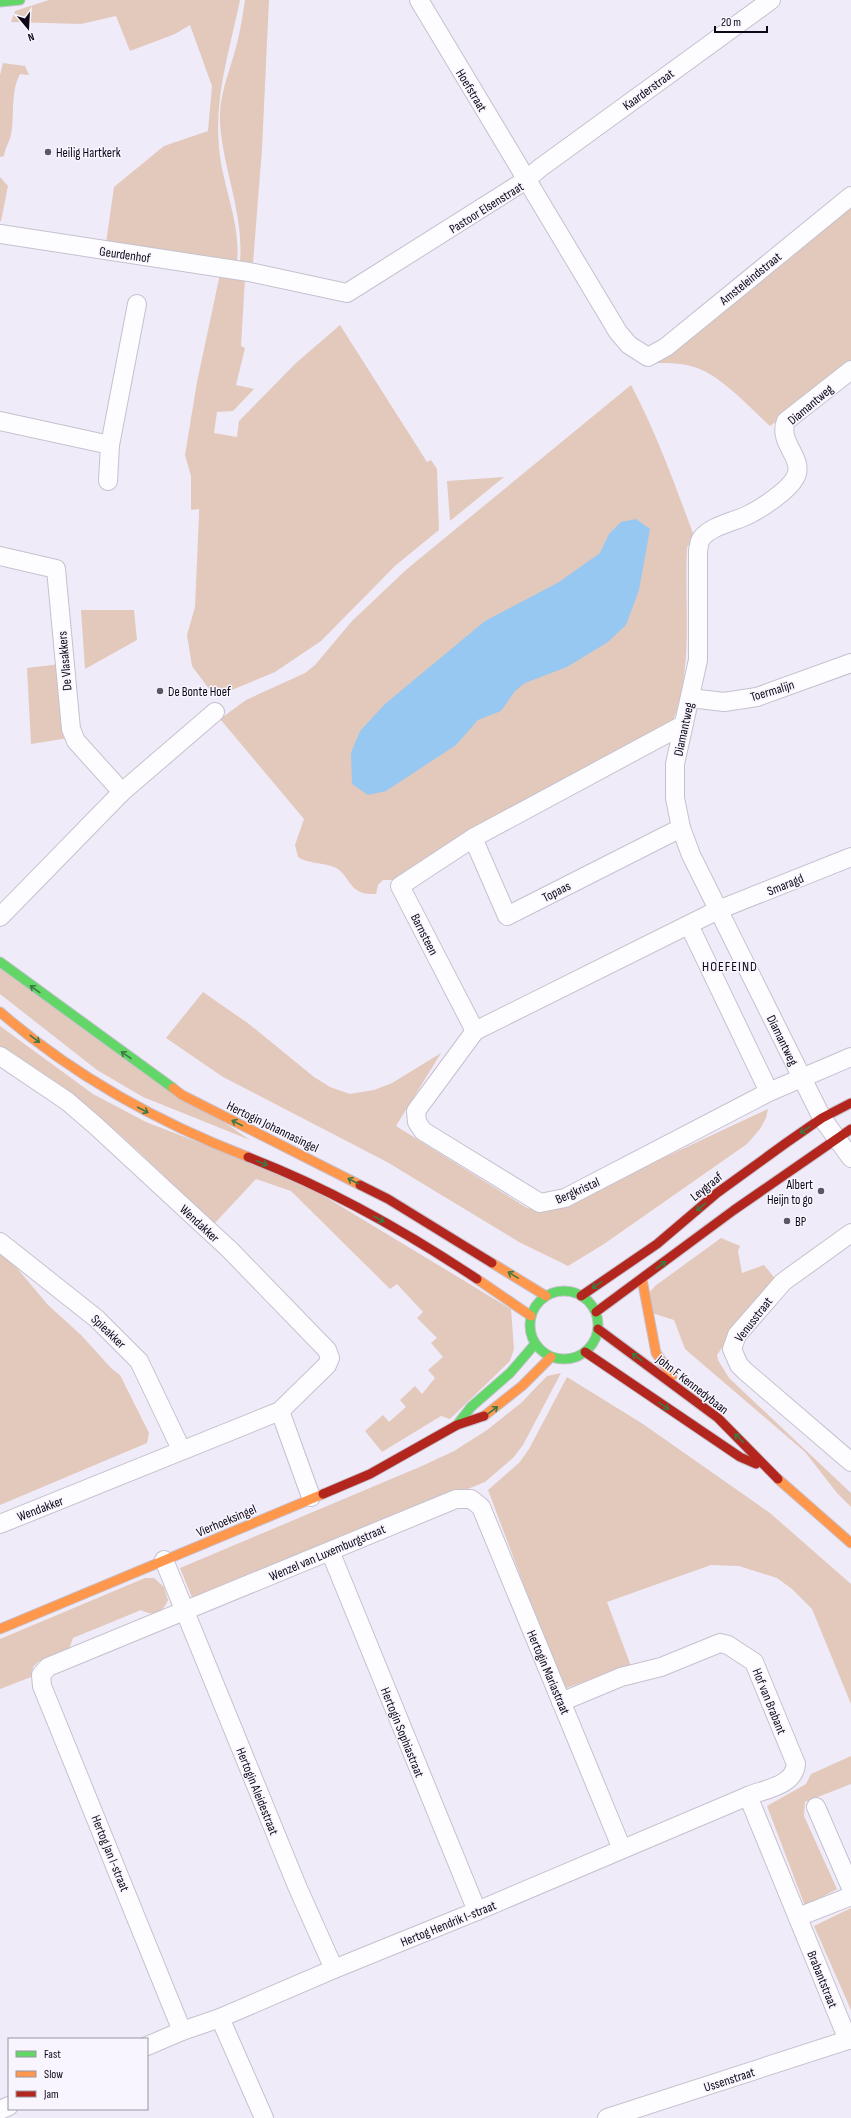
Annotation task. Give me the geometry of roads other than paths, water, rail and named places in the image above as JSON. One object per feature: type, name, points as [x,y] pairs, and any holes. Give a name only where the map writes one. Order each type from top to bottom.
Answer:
[{"type":"main road","points":[[0,2],[20,0]]},
{"type":"main road","name":"Hertogin Johannasingel","points":[[0,962],[182,1095],[388,1200],[546,1296]]},
{"type":"main road","points":[[0,1012],[65,1062],[125,1101],[196,1136],[295,1176],[381,1220],[467,1271],[531,1316]]},
{"type":"main road","name":"Leygraaf","points":[[581,1296],[657,1244],[717,1193],[822,1118],[851,1103]]},
{"type":"main road","points":[[596,1312],[734,1210],[851,1128]]},
{"type":"main road","points":[[642,1279],[648,1321],[658,1357],[684,1391]]},
{"type":"main road","points":[[564,1291],[581,1296],[590,1303],[596,1312],[598,1329],[591,1346],[585,1352],[568,1360],[551,1357],[535,1344],[530,1330],[531,1316],[540,1301],[546,1296],[564,1291]]},
{"type":"main road","name":"John F Kennedybaan","points":[[598,1329],[684,1391],[718,1418],[748,1447],[765,1468],[851,1543]]},
{"type":"main road","name":"Vierhoeksingel","points":[[458,1425],[471,1407],[510,1373],[535,1344]]},
{"type":"main road","name":"John F Kennedybaan","points":[[585,1352],[740,1457],[765,1468]]},
{"type":"main road","name":"Vierhoeksingel","points":[[0,1629],[311,1497],[370,1474],[412,1452],[458,1425],[480,1418],[489,1413],[522,1386],[551,1357]]},
{"type":"street","name":"Hoefstraat","points":[[418,0],[526,180]]},
{"type":"street","name":"Kaarderstraat","points":[[526,180],[546,163],[771,0]]},
{"type":"street","name":"Pastoor Elsenstraat","points":[[250,272],[347,294],[526,180],[618,332],[629,345],[648,357]]},
{"type":"street","name":"Amsteleindstraat","points":[[648,357],[666,347],[851,196]]},
{"type":"street","name":"Geurdenhof","points":[[0,234],[250,272]]},
{"type":"street","points":[[108,481],[110,445],[137,304]]},
{"type":"street","name":"Diamantweg","points":[[851,370],[786,421],[782,429],[784,438],[796,462],[796,477],[788,488],[750,514],[709,532],[701,540],[698,551],[698,660],[675,764],[674,798],[681,828],[691,855],[718,910],[822,1118],[851,1158]]},
{"type":"street","points":[[0,421],[110,445]]},
{"type":"street","name":"De Vlasakkers","points":[[0,556],[56,569],[71,729],[76,742],[122,792]]},
{"type":"street","name":"Toermalijn","points":[[690,698],[724,702],[757,697],[851,663]]},
{"type":"street","points":[[0,917],[122,792],[215,712]]},
{"type":"street","name":"Barnsteen","points":[[475,1031],[400,886],[473,838],[683,725]]},
{"type":"street","name":"Topaas","points":[[473,838],[507,916],[681,828]]},
{"type":"street","name":"Smaragd","points":[[718,910],[851,857]]},
{"type":"street","points":[[475,1031],[718,910]]},
{"type":"street","points":[[689,925],[769,1092]]},
{"type":"street","name":"Bergkristal","points":[[475,1031],[416,1111],[417,1122],[423,1132],[540,1203],[565,1198],[769,1092],[801,1077],[851,1057]]},
{"type":"street","name":"Wendakker","points":[[0,1056],[67,1101],[96,1126],[230,1250],[327,1350],[330,1358],[327,1365],[280,1411],[181,1450],[78,1494],[0,1524]]},
{"type":"street","name":"Venusstraat","points":[[851,1233],[783,1282],[737,1335],[732,1349],[739,1365],[745,1371],[851,1462]]},
{"type":"street","name":"Spieakker","points":[[0,1242],[97,1319],[139,1361],[181,1450]]},
{"type":"street","points":[[280,1411],[311,1497]]},
{"type":"street","name":"Wenzel van Luxemburgstraat","points":[[41,1675],[48,1667],[456,1499],[471,1499]]},
{"type":"street","name":"Hertogin Mariastraat","points":[[471,1499],[481,1507],[622,1849]]},
{"type":"street","name":"Hertogin Sophiastraat","points":[[330,1552],[477,1911]]},
{"type":"street","points":[[164,1560],[185,1611]]},
{"type":"street","name":"Hertogin Aleidestraat","points":[[185,1611],[297,1886],[334,1969]]},
{"type":"street","name":"Hof van Brabant","points":[[561,1702],[621,1677],[661,1667],[720,1643],[728,1645],[754,1662],[796,1764],[792,1778],[748,1796]]},
{"type":"street","name":"Hertog Jan I-straat","points":[[41,1675],[42,1686],[182,2031]]},
{"type":"street","name":"Hertog Hendrik I-straat","points":[[148,2046],[182,2031],[220,2018],[748,1796]]},
{"type":"street","name":"Brabantstraat","points":[[748,1796],[850,2040]]},
{"type":"street","points":[[816,1807],[851,1888]]},
{"type":"street","points":[[798,1917],[851,1896]]},
{"type":"street","points":[[220,2018],[264,2118]]},
{"type":"street","name":"Ussenstraat","points":[[607,2118],[850,2040]]},
{"type":"water","points":[[636,519],[650,529],[639,590],[626,625],[608,642],[567,667],[525,683],[515,691],[501,711],[478,720],[456,745],[386,791],[368,795],[352,784],[351,753],[360,731],[385,704],[485,621],[559,582],[600,553],[609,534],[621,522]]},
{"type":"place","name":"Heilig Hartkerk","points":[[48,152]]},
{"type":"place","name":"De Bonte Hoef","points":[[160,691]]},
{"type":"place","name":"Albert Heijn to go","points":[[821,1191]]},
{"type":"place","name":"BP","points":[[787,1221]]},
{"type":"district","name":"HOEFEIND","points":[[730,966]]}]
